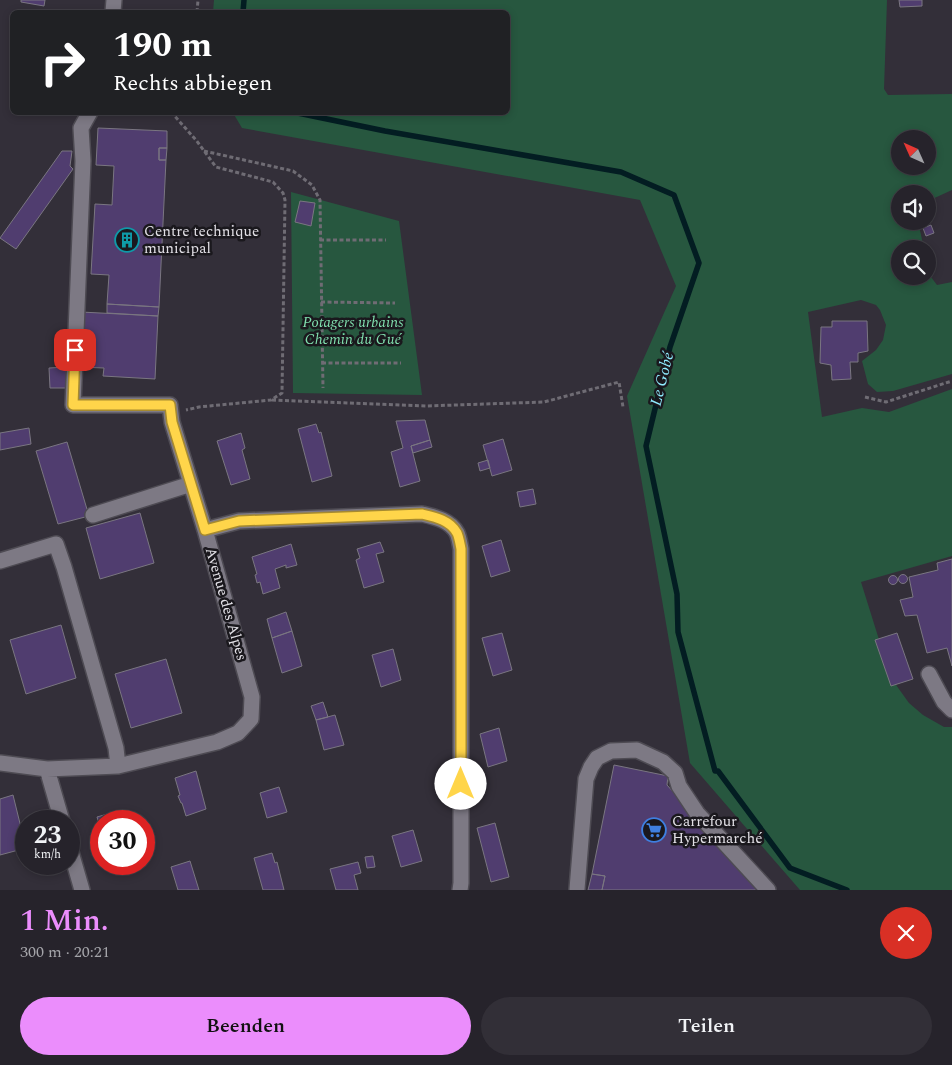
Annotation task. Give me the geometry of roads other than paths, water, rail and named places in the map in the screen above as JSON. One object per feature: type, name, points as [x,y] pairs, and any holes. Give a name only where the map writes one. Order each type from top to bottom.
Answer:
[{"type":"street","points":[[88,115],[81,128],[83,161],[73,405],[170,405],[172,422],[205,530]]},
{"type":"street","points":[[93,515],[191,484]]},
{"type":"street","name":"Avenue des Alpes","points":[[0,763],[47,769],[118,766],[217,742],[238,733],[251,719],[252,697],[205,530],[239,521],[422,514],[438,518],[450,525],[458,534],[461,549],[460,890]]},
{"type":"street","points":[[0,561],[56,544],[116,748],[118,766]]},
{"type":"street","points":[[929,674],[944,702],[952,710]]},
{"type":"street","points":[[577,889],[586,779],[590,767],[598,758],[611,751],[637,750],[663,762],[676,773],[679,786],[698,813],[768,890]]},
{"type":"street","points":[[47,769],[59,810]]},
{"type":"street","points":[[78,875],[82,890]]},
{"type":"waterway","name":"Le Gobé","points":[[243,10],[244,0]]},
{"type":"waterway","name":"Le Gobé","points":[[308,115],[385,131],[621,172],[674,195],[699,263],[670,347],[646,446],[677,594],[678,632],[715,771],[718,771],[790,868],[847,890]]},
{"type":"place","name":"Centre technique municipal","points":[[127,240]]},
{"type":"place","name":"Carrefour Hypermarché","points":[[654,830]]},
{"type":"park label","name":"Potagers urbains Chemin du Gué","points":[[353,330]]}]
